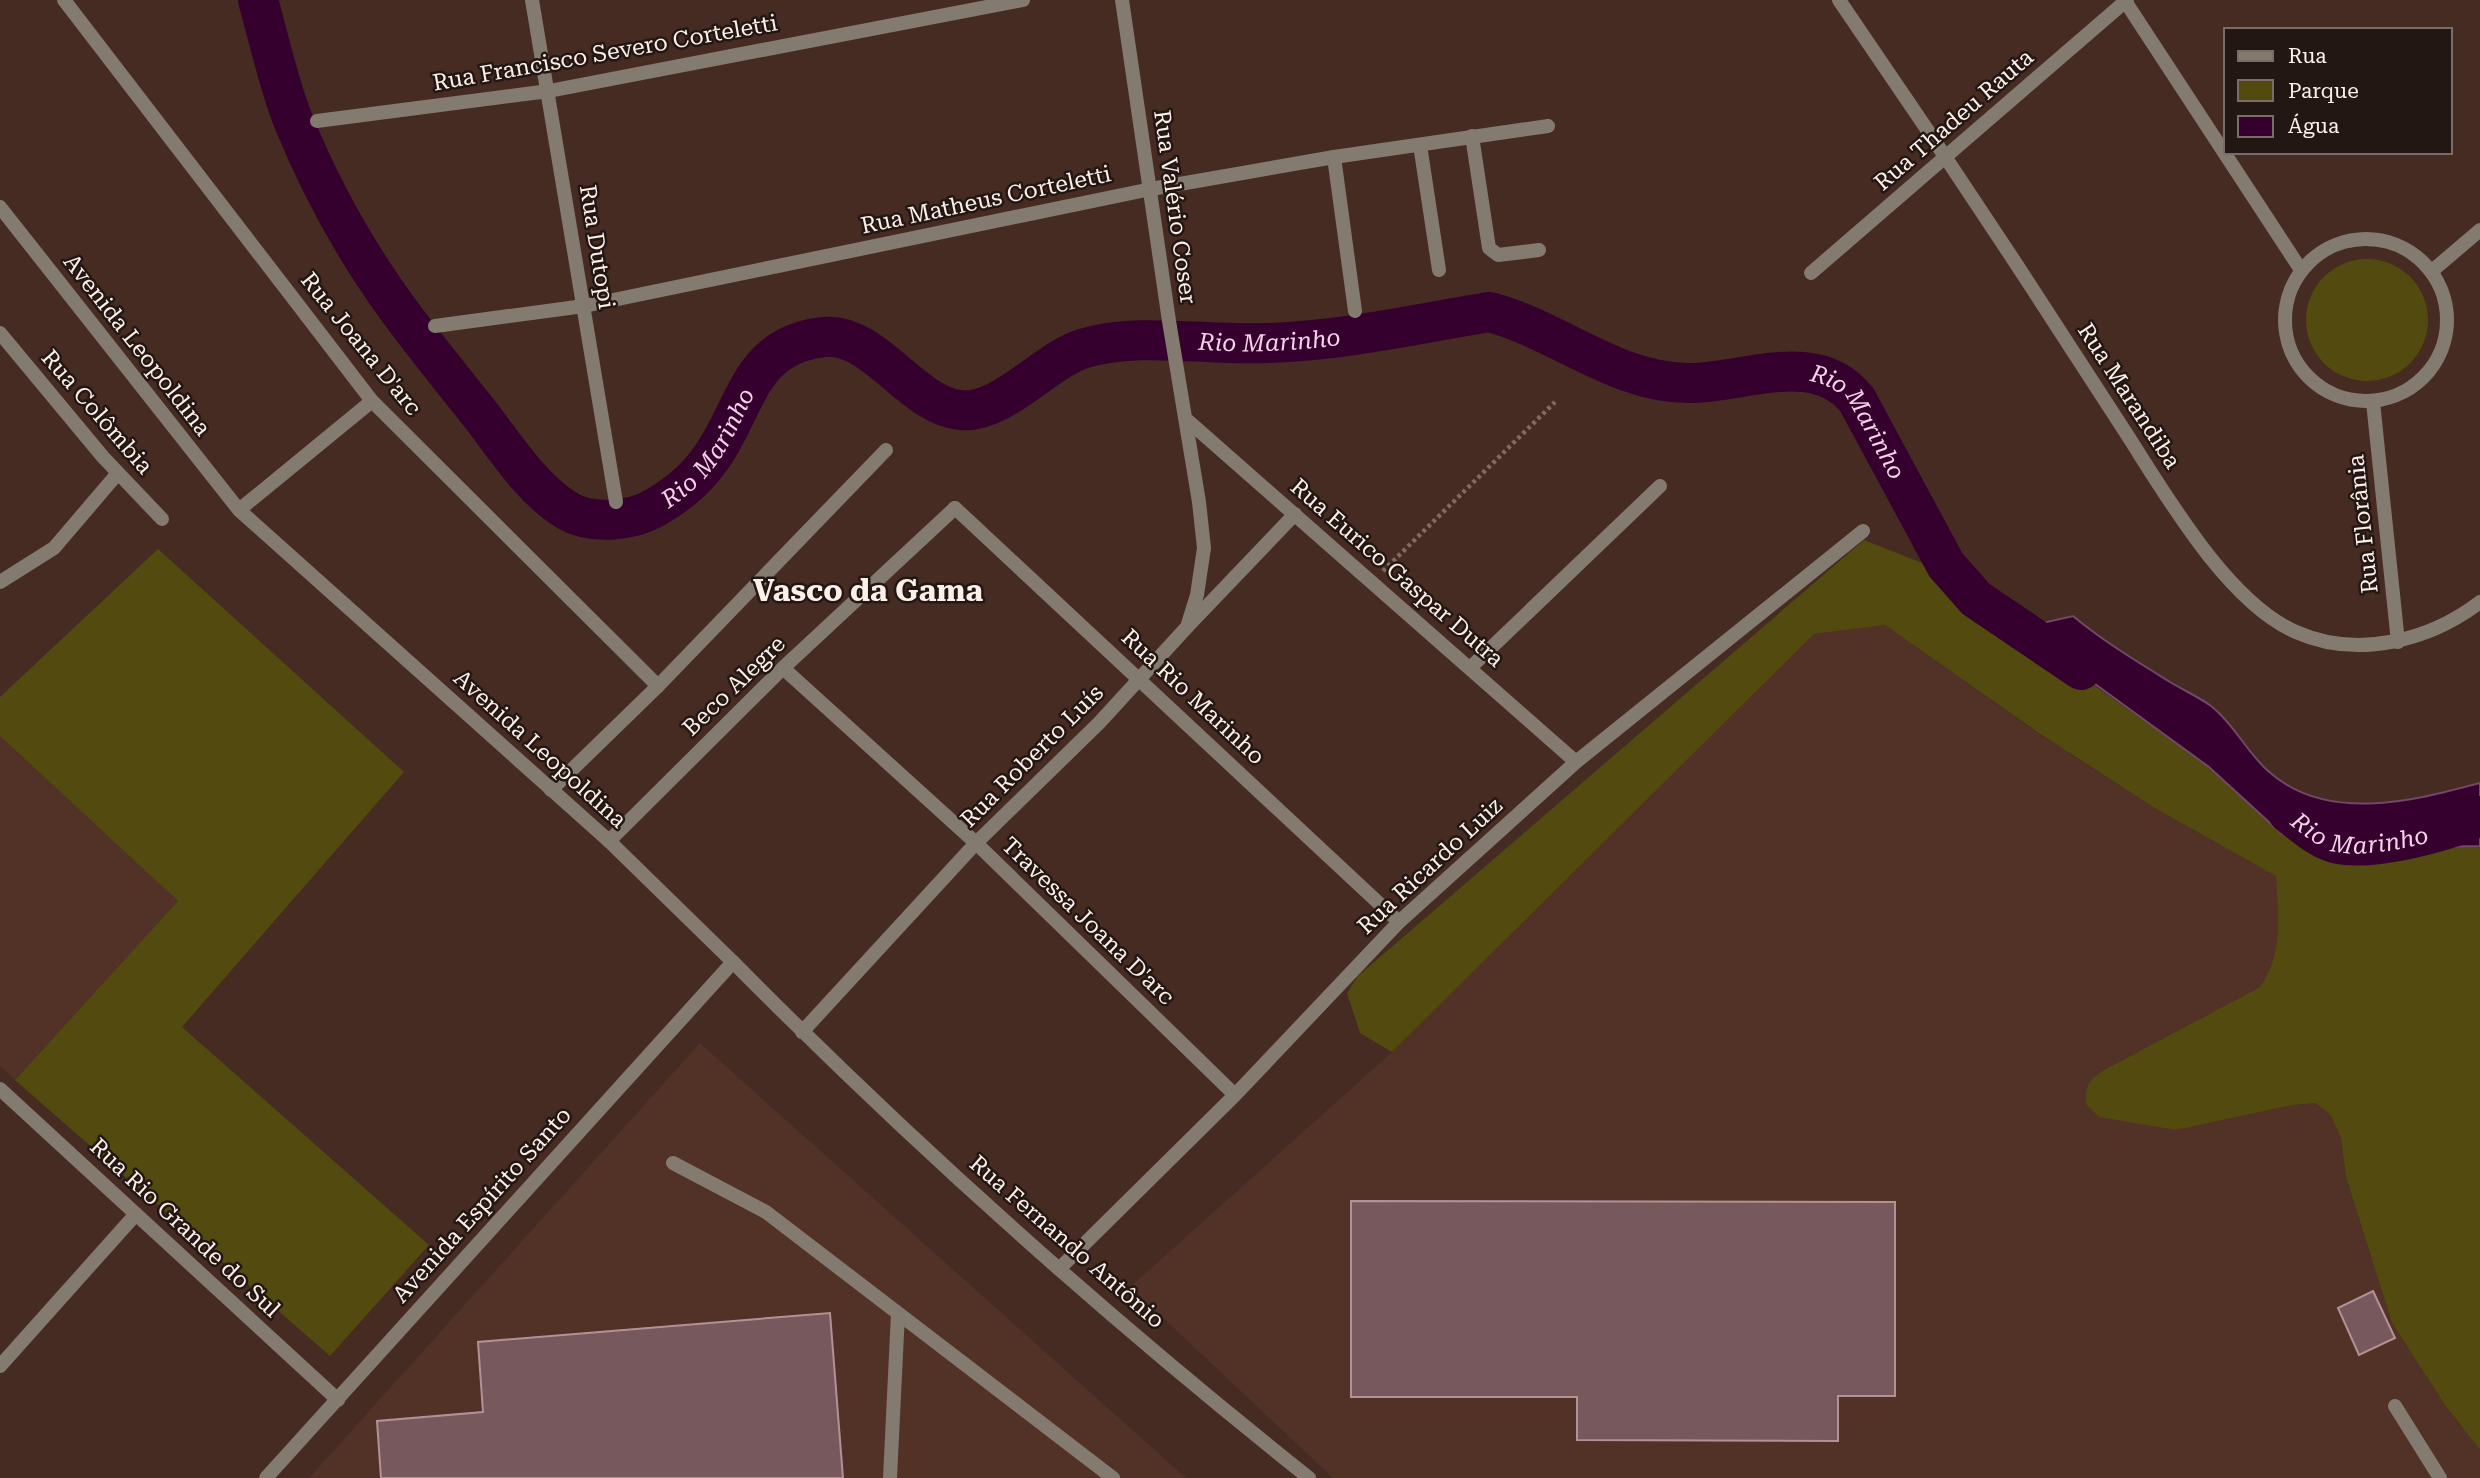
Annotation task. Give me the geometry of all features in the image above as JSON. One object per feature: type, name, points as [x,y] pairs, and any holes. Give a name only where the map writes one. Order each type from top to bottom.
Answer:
[{"type":"street","name":"Rua Joana D'arc","points":[[64,0],[372,401],[658,686]]},
{"type":"street","name":"Rua Dutopi","points":[[532,0],[616,502]]},
{"type":"street","name":"Rua Francisco Severo Corteletti","points":[[317,121],[549,91],[1023,0]]},
{"type":"street","name":"Rua Valério Coser","points":[[1122,0],[1169,321],[1187,420],[1204,548],[1203,574],[1187,627]]},
{"type":"street","name":"Rua Marandiba","points":[[1839,0],[1947,157],[2179,515],[2231,581],[2267,614],[2295,632],[2325,642],[2352,645],[2398,642],[2435,630],[2462,616],[2480,602]]},
{"type":"street","points":[[2126,1],[2224,152]]},
{"type":"street","name":"Rua Thadeu Rauta","points":[[1811,273],[2126,1]]},
{"type":"street","name":"Rua Matheus Corteletti","points":[[435,326],[584,306],[1151,189],[1334,157],[1548,126]]},
{"type":"street","points":[[1472,136],[1489,248],[1498,255],[1539,250]]},
{"type":"street","points":[[1420,145],[1439,270]]},
{"type":"street","points":[[2226,154],[2301,270]]},
{"type":"street","points":[[1334,157],[1355,311]]},
{"type":"street","name":"Avenida Leopoldina","points":[[0,207],[239,510],[609,841],[802,1032]]},
{"type":"street","points":[[2432,271],[2480,230]]},
{"type":"street","points":[[2367,238],[2398,244],[2417,256],[2432,271],[2443,293],[2448,317],[2445,342],[2435,365],[2418,383],[2397,396],[2373,401],[2349,400],[2328,392],[2309,378],[2295,359],[2287,337],[2285,313],[2290,290],[2301,270],[2316,255],[2335,244],[2367,238]]},
{"type":"street","name":"Rua Colômbia","points":[[1,337],[118,473],[162,519]]},
{"type":"street","points":[[239,510],[372,401]]},
{"type":"street","name":"Rua Florânia","points":[[2373,401],[2398,642]]},
{"type":"street","name":"Rua Eurico Gaspar Dutra","points":[[1187,420],[1576,762]]},
{"type":"street","points":[[551,790],[658,686],[886,450]]},
{"type":"street","points":[[0,582],[54,548],[118,473]]},
{"type":"street","points":[[1470,668],[1660,486]]},
{"type":"street","name":"Beco Alegre","points":[[609,841],[783,668],[955,508]]},
{"type":"street","name":"Rua Rio Marinho","points":[[955,508],[1399,922]]},
{"type":"street","name":"Rua Roberto Luís","points":[[802,1032],[976,843],[1140,679],[1295,514]]},
{"type":"street","name":"Rua Ricardo Luiz","points":[[1059,1269],[1235,1095],[1399,922],[1576,762],[1863,531]]},
{"type":"street","name":"Travessa Joana D'arc","points":[[783,668],[976,843],[1235,1095]]},
{"type":"street","name":"Avenida Espírito Santo","points":[[266,1478],[733,962]]},
{"type":"street","name":"Rua Fernando Antônio","points":[[802,1032],[1059,1269],[1309,1478]]},
{"type":"street","name":"Rua Rio Grande do Sul","points":[[0,1089],[338,1400]]},
{"type":"street","points":[[673,1163],[766,1212],[1113,1478]]},
{"type":"street","points":[[0,1366],[136,1214]]},
{"type":"street","points":[[890,1478],[898,1314]]},
{"type":"street","points":[[2395,1406],[2440,1478]]},
{"type":"path","points":[[1373,581],[1555,402]]},
{"type":"shaded area","points":[[1885,625],[2039,734],[2158,810],[2276,876],[2280,938],[2271,972],[2260,987],[2104,1070],[2176,1130],[2293,1105],[2315,1103],[2330,1114],[2341,1138],[2346,1177],[2392,1323],[2445,1405],[2480,1450],[2480,1478],[1333,1478],[1130,1287],[1392,1052],[1814,634]]},
{"type":"shaded area","points":[[0,736],[179,901],[15,1080],[0,1066]]},
{"type":"shaded area","points":[[700,1043],[1186,1478],[309,1478]]},
{"type":"green space","points":[[2367,259],[2390,264],[2410,277],[2423,297],[2428,320],[2423,343],[2410,363],[2390,376],[2367,381],[2344,376],[2324,363],[2311,343],[2306,320],[2311,297],[2324,277],[2344,264]]},
{"type":"green space","points":[[1864,540],[1955,576],[2075,672],[2209,767],[2282,834],[2417,849],[2480,846],[2480,1450],[2445,1405],[2392,1323],[2346,1177],[2341,1138],[2330,1114],[2315,1103],[2293,1105],[2176,1130],[2099,1117],[2086,1104],[2089,1084],[2104,1070],[2260,987],[2273,961],[2278,934],[2276,876],[2158,810],[2040,734],[1885,625],[1814,634],[1392,1052],[1360,1033],[1347,993],[1358,976]]},
{"type":"green space","points":[[158,549],[404,772],[182,1027],[429,1245],[330,1356],[15,1080],[178,901],[0,736],[0,697]]},
{"type":"water","points":[[2073,616],[2120,650],[2211,706],[2267,770],[2290,787],[2315,797],[2342,803],[2370,804],[2427,796],[2480,783],[2480,846],[2366,848],[2282,834],[2209,767],[2036,641],[2038,624]]},
{"type":"building","points":[[1351,1201],[1895,1202],[1895,1396],[1838,1396],[1838,1441],[1577,1440],[1577,1397],[1351,1397]]},
{"type":"building","points":[[2373,1291],[2395,1338],[2359,1355],[2338,1308]]},
{"type":"building","points":[[830,1313],[843,1478],[381,1478],[377,1421],[483,1412],[478,1342]]},
{"type":"waterway","name":"Rio Marinho","points":[[258,0],[293,120],[322,185],[357,248],[406,320],[519,466],[555,502],[578,515],[600,520],[636,516],[656,507],[679,491],[711,458],[752,382],[764,366],[779,352],[799,342],[824,337],[842,338],[876,357],[925,396],[960,410],[992,404],[1070,354],[1106,343],[1152,340],[1295,342],[1489,312],[1539,330],[1637,375],[1663,381],[1711,382],[1778,372],[1800,372],[1821,375],[1840,384],[1857,400],[1946,565],[1976,599],[2081,670]]},
{"type":"waterway","name":"Rio Marinho","points":[[2288,813],[2324,839],[2353,845],[2410,839],[2480,816]]},
{"type":"district","name":"Vasco da Gama","points":[[868,590]]}]
